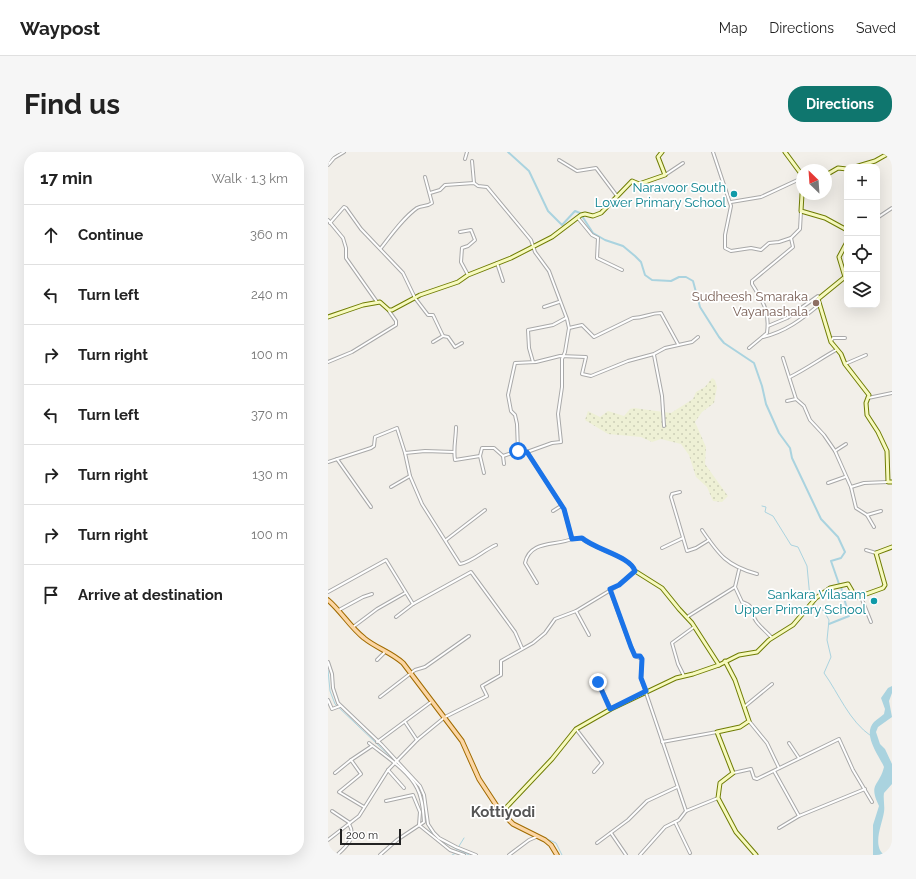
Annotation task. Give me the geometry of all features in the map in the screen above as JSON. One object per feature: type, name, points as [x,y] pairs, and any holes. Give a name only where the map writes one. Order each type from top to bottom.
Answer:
[{"type":"main road","points":[[328,600],[370,643],[395,655],[403,663],[409,674],[445,717],[466,750],[479,779],[502,812],[513,824],[551,845],[557,855]]},
{"type":"street","points":[[328,165],[334,158],[344,152]]},
{"type":"street","points":[[465,159],[467,152]]},
{"type":"street","points":[[662,152],[658,157],[665,175]]},
{"type":"street","points":[[713,152],[722,182],[731,202],[731,211],[724,240],[727,250],[731,251],[752,248],[760,250],[769,243],[779,242],[791,238],[800,229],[802,200]]},
{"type":"street","points":[[784,152],[796,167]]},
{"type":"street","points":[[864,164],[874,161],[890,152]]},
{"type":"street","points":[[559,160],[577,171],[596,168],[617,196]]},
{"type":"street","points":[[472,161],[474,184]]},
{"type":"street","points":[[389,310],[438,288],[458,282],[468,275],[479,273],[497,263],[512,258],[560,232],[585,214],[596,216],[632,182],[639,184],[665,175],[683,163]]},
{"type":"street","points":[[832,172],[838,168],[844,169]]},
{"type":"street","points":[[381,248],[403,221],[418,208],[430,204],[432,200],[425,177]]},
{"type":"street","points":[[731,202],[761,197],[768,192],[796,181]]},
{"type":"street","points":[[430,193],[440,190],[445,185],[474,184],[478,186],[487,186],[527,234],[549,271],[569,328],[562,359],[562,387],[558,414],[561,442],[552,443],[527,452],[518,451],[503,456]]},
{"type":"street","points":[[330,223],[344,207],[361,229],[381,248],[403,274],[415,298],[428,315],[433,315],[443,336],[448,337],[455,347],[462,343]]},
{"type":"street","points":[[880,216],[892,208]]},
{"type":"street","points":[[801,211],[825,218],[844,228]]},
{"type":"street","points":[[578,218],[592,235],[598,238],[597,258],[622,270]]},
{"type":"street","points":[[328,220],[343,238],[346,248],[346,258],[377,302]]},
{"type":"street","points":[[460,232],[471,230],[475,240],[468,246],[462,248],[461,262],[468,275]]},
{"type":"street","points":[[748,348],[767,333],[768,326],[766,310],[760,296],[752,284],[752,281],[792,247],[791,238]]},
{"type":"street","points":[[768,326],[792,315],[845,277],[839,257],[844,248]]},
{"type":"street","points":[[497,263],[503,281]]},
{"type":"street","points":[[818,296],[830,342],[841,354],[845,364],[867,391],[868,398],[865,406],[867,415],[878,432],[887,451],[890,482],[864,483],[851,487]]},
{"type":"street","points":[[328,317],[363,305],[377,302],[382,303],[389,310],[396,322],[396,325],[352,352],[328,362]]},
{"type":"street","points":[[544,307],[559,302]]},
{"type":"street","points":[[762,338],[775,334],[797,322],[820,304]]},
{"type":"street","points":[[569,328],[582,325],[594,337],[633,318],[640,319],[652,313],[661,313],[678,344]]},
{"type":"street","points":[[533,362],[529,348],[528,330],[553,325],[566,318]]},
{"type":"street","points":[[433,342],[443,336]]},
{"type":"street","points":[[518,451],[517,424],[515,414],[511,411],[508,395],[515,363],[533,362],[564,355],[586,357],[582,374],[591,376],[628,361],[654,354],[665,348],[692,342],[698,337]]},
{"type":"street","points":[[830,342],[833,338],[844,338]]},
{"type":"street","points":[[790,377],[836,350]]},
{"type":"street","points":[[654,354],[662,396],[664,426]]},
{"type":"street","points":[[845,364],[866,355]]},
{"type":"street","points":[[782,358],[790,377],[796,399],[804,406],[810,420],[824,435],[835,451],[845,478],[851,487],[856,508],[867,515],[874,527]]},
{"type":"street","points":[[868,398],[892,393]]},
{"type":"street","points":[[787,401],[796,399]]},
{"type":"street","points":[[456,427],[454,452],[456,460],[480,456]]},
{"type":"street","points":[[328,462],[371,448],[374,446],[375,437],[397,428],[410,476],[422,504],[460,564],[464,563],[485,549],[496,545]]},
{"type":"street","points":[[835,451],[846,444]]},
{"type":"street","points":[[484,473],[480,456],[482,448],[494,448],[503,456],[504,464]]},
{"type":"street","points":[[405,453],[425,451],[454,452]]},
{"type":"street","points":[[527,452],[540,469],[545,481],[559,499],[561,506],[564,509],[572,539]]},
{"type":"street","points":[[337,459],[371,507]]},
{"type":"street","points":[[391,487],[410,476]]},
{"type":"street","points":[[828,483],[845,478]]},
{"type":"street","points":[[680,492],[672,494],[671,497],[688,552],[709,540]]},
{"type":"street","points":[[553,511],[561,506]]},
{"type":"street","points":[[446,540],[485,510]]},
{"type":"street","points":[[867,515],[881,511]]},
{"type":"street","points":[[702,530],[729,563],[739,570],[757,574]]},
{"type":"street","points":[[537,583],[525,563],[534,548],[582,538],[595,548],[628,561],[635,571],[662,588],[687,617],[719,665]]},
{"type":"street","points":[[662,548],[683,538]]},
{"type":"street","points":[[866,550],[876,553],[892,547]]},
{"type":"street","points":[[502,812],[552,759],[576,729],[610,709],[646,691],[719,665],[739,654],[757,652],[772,638],[793,624],[812,602],[830,588],[846,583],[850,585],[856,597],[884,587],[876,553]]},
{"type":"street","points":[[328,592],[386,560],[413,604]]},
{"type":"street","points":[[739,570],[735,587],[742,602],[749,604],[757,622],[772,638]]},
{"type":"street","points":[[328,839],[359,816],[386,777],[388,770],[417,740],[445,717],[488,696],[482,686],[501,675],[501,661],[533,643],[545,633],[555,619],[576,611],[610,589],[619,585],[635,571]]},
{"type":"street","points":[[396,617],[413,604],[471,572],[515,632],[522,648]]},
{"type":"street","points":[[687,617],[735,587]]},
{"type":"street","points":[[610,589],[635,656],[640,656],[642,659],[641,678],[686,811]]},
{"type":"street","points":[[353,627],[378,609],[405,593]]},
{"type":"street","points":[[338,610],[372,594]]},
{"type":"street","points":[[861,596],[871,622]]},
{"type":"street","points":[[576,611],[589,634]]},
{"type":"street","points":[[684,677],[678,664],[672,643],[694,627]]},
{"type":"street","points":[[380,697],[409,674],[424,667],[469,636]]},
{"type":"street","points":[[377,660],[386,651]]},
{"type":"street","points":[[725,661],[735,680],[749,721],[767,743],[779,768]]},
{"type":"street","points":[[328,662],[332,674],[335,698],[340,706],[396,760],[420,786],[424,795],[428,824],[434,834],[456,847],[476,855]]},
{"type":"street","points":[[598,682],[610,709]]},
{"type":"street","points":[[744,707],[772,684]]},
{"type":"street","points":[[328,700],[332,709]]},
{"type":"street","points":[[377,742],[431,702]]},
{"type":"street","points":[[328,712],[340,706]]},
{"type":"street","points":[[662,742],[717,732],[740,726],[749,721]]},
{"type":"street","points":[[405,722],[417,740]]},
{"type":"street","points":[[576,729],[602,763],[594,772]]},
{"type":"street","points":[[717,732],[733,773]]},
{"type":"street","points":[[756,855],[736,832],[718,798],[720,783],[733,773],[751,769],[754,778],[757,779],[839,739],[853,770],[872,802]]},
{"type":"street","points":[[369,743],[394,763],[414,784],[420,796],[424,822],[397,840],[380,855]]},
{"type":"street","points":[[789,743],[800,758]]},
{"type":"street","points":[[335,773],[372,746]]},
{"type":"street","points":[[351,760],[361,774],[340,792],[364,807]]},
{"type":"street","points":[[388,770],[404,788]]},
{"type":"street","points":[[774,770],[799,816]]},
{"type":"street","points":[[597,844],[628,820],[646,801],[677,787]]},
{"type":"street","points":[[779,828],[799,816],[865,789]]},
{"type":"street","points":[[386,801],[413,794],[420,812],[419,825]]},
{"type":"street","points":[[640,855],[665,827],[675,822],[686,811],[718,798]]},
{"type":"street","points":[[332,811],[350,823],[353,833],[352,838],[337,855]]},
{"type":"street","points":[[675,822],[690,852]]},
{"type":"street","points":[[419,825],[441,843],[464,855]]},
{"type":"street","points":[[611,833],[626,855]]},
{"type":"street","points":[[509,855],[529,840],[536,837]]},
{"type":"green space","points":[[712,378],[715,380],[717,387],[714,403],[702,412],[695,422],[706,447],[705,464],[728,496],[722,502],[713,501],[707,487],[696,477],[689,455],[681,444],[661,439],[652,442],[641,437],[608,434],[585,420],[588,411],[600,417],[608,411],[624,416],[630,409],[634,408],[671,413],[693,399],[696,392],[705,387]]},
{"type":"water","points":[[892,686],[892,693],[889,701],[892,717],[878,727],[876,732],[880,744],[885,749],[892,764],[892,784],[884,793],[884,812],[878,840],[880,851],[884,855],[873,855],[873,825],[879,806],[874,789],[884,767],[873,745],[870,733],[874,722],[884,714],[885,709],[881,698],[888,688]]},
{"type":"waterway","points":[[508,152],[529,171],[548,211],[562,225],[575,211],[580,213]]},
{"type":"waterway","points":[[582,216],[593,233],[605,240],[623,246],[635,256],[641,262],[645,275],[652,280],[671,281],[679,277],[686,277],[693,281],[700,307],[719,337],[724,343],[754,363],[762,386],[766,404],[779,433],[790,448],[792,458],[821,519],[838,537],[845,552],[841,558],[831,561],[839,584]]},
{"type":"waterway","points":[[762,506],[766,507],[765,512],[773,516],[791,545],[798,547],[807,566],[810,598],[815,606],[824,611],[829,620],[827,640],[831,657],[824,673],[850,715],[856,723],[871,736]]},
{"type":"waterway","points":[[829,624],[849,616],[841,587]]},
{"type":"waterway","points":[[328,670],[330,691],[335,704],[396,762]]},
{"type":"waterway","points":[[414,782],[421,795],[427,823],[434,836]]},
{"type":"waterway","points":[[456,851],[464,838]]},
{"type":"waterway","points":[[545,838],[556,843],[562,855]]},
{"type":"waterway","points":[[439,840],[469,855]]},
{"type":"waterway","points":[[452,855],[456,853]]},
{"type":"place","name":"Naravoor South Lower Primary School","points":[[734,194]]},
{"type":"place","name":"Sudheesh Smaraka Vayanashala","points":[[816,303]]},
{"type":"place","name":"Sankara Vilasam Upper Primary School","points":[[874,601]]},
{"type":"district","name":"Kottiyodi","points":[[503,812]]},
{"type":"route","points":[[518,451],[527,452],[540,469],[545,481],[559,499],[561,506],[564,509],[572,539],[579,537],[582,538],[595,548],[628,561],[634,567],[635,571],[619,585],[610,589],[635,656],[640,656],[642,659],[643,665],[640,674],[646,691],[610,709],[598,682]]}]
